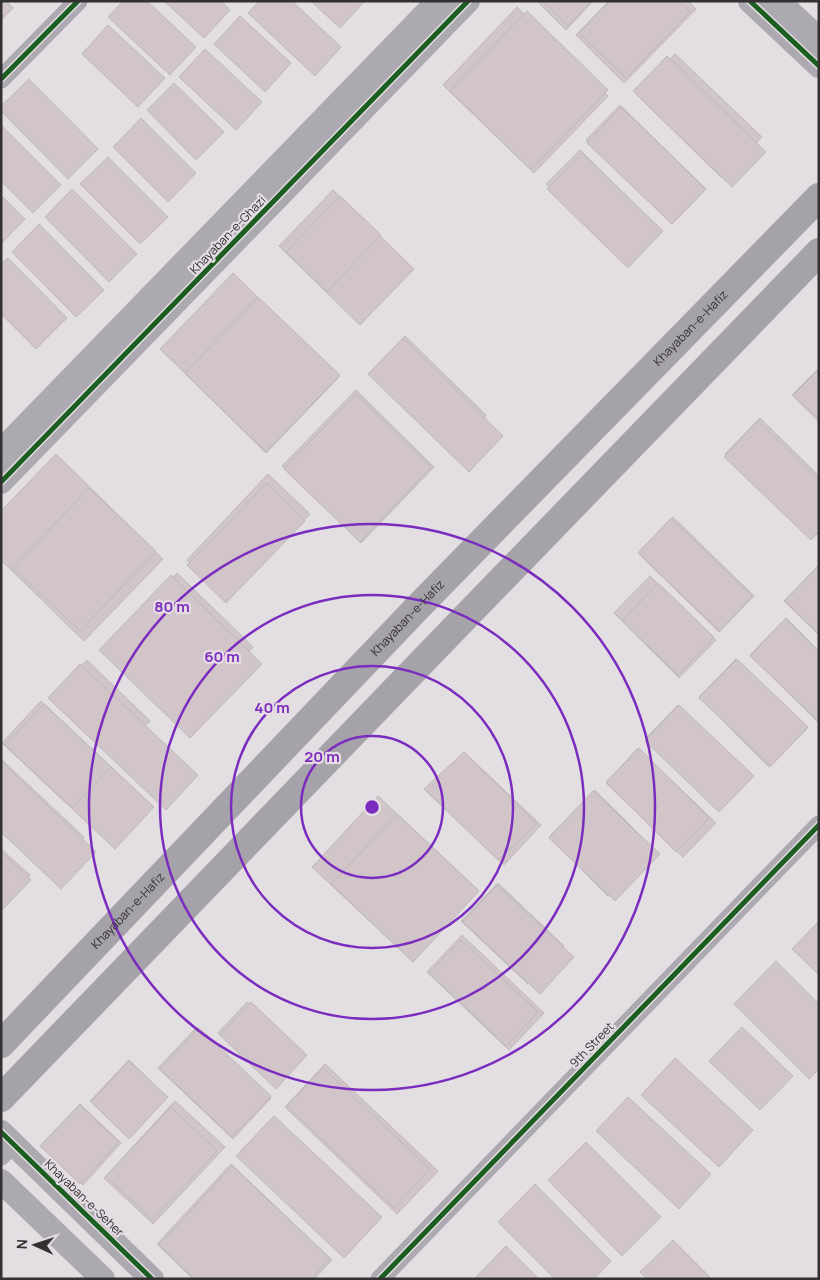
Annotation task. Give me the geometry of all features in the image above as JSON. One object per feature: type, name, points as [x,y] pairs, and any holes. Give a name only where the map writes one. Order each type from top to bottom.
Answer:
[{"type":"main road","name":"Khayaban-e-Hafiz","points":[[1,1044],[418,607],[819,198]]},
{"type":"main road","points":[[1,1098],[819,252]]},
{"type":"main road","points":[[418,607],[447,636]]},
{"type":"street","points":[[1,79],[78,1]]},
{"type":"street","name":"Khayaban-e-Ghazi","points":[[1,451],[438,1]]},
{"type":"street","name":"Khayaban-e-Ghazi","points":[[1,482],[468,1]]},
{"type":"street","points":[[750,1],[819,66]]},
{"type":"street","points":[[778,1],[819,40]]},
{"type":"street","name":"9th Street","points":[[380,1279],[819,825]]},
{"type":"street","name":"Khayaban-e-Seher","points":[[5,1144],[152,1279]]},
{"type":"street","points":[[1,1180],[103,1279]]},
{"type":"building","points":[[1,1],[6,1],[13,8],[1,20]]},
{"type":"building","points":[[123,1],[147,1],[196,47],[170,75],[108,17]]},
{"type":"building","points":[[164,1],[221,1],[230,10],[204,38]]},
{"type":"building","points":[[259,1],[292,1],[341,47],[315,76],[248,13]]},
{"type":"building","points":[[311,1],[364,1],[364,2],[340,28]]},
{"type":"building","points":[[537,1],[593,1],[566,30]]},
{"type":"building","points":[[543,1],[591,1],[568,26]]},
{"type":"building","points":[[609,1],[688,1],[696,9],[624,83],[576,35]]},
{"type":"building","points":[[610,1],[679,1],[690,12],[626,78],[579,33]]},
{"type":"building","points":[[517,7],[608,96],[534,173],[443,85]]},
{"type":"building","points":[[527,11],[608,90],[531,170],[450,91]]},
{"type":"building","points":[[240,16],[291,63],[265,92],[214,44]]},
{"type":"building","points":[[108,25],[165,78],[138,107],[82,54]]},
{"type":"building","points":[[205,49],[262,102],[236,130],[179,77]]},
{"type":"building","points":[[675,54],[762,137],[722,178],[636,94]]},
{"type":"building","points":[[667,56],[766,152],[732,187],[633,91]]},
{"type":"building","points":[[29,79],[98,149],[68,179],[1,111],[1,106]]},
{"type":"building","points":[[174,83],[224,132],[196,160],[147,110]]},
{"type":"building","points":[[620,105],[706,189],[672,224],[586,140]]},
{"type":"building","points":[[621,107],[706,189],[672,224],[587,143]]},
{"type":"building","points":[[141,118],[196,173],[168,202],[113,147]]},
{"type":"building","points":[[1,125],[61,185],[33,213],[1,181]]},
{"type":"building","points":[[580,150],[660,229],[627,263],[546,184]]},
{"type":"building","points":[[582,153],[663,231],[628,268],[547,189]]},
{"type":"building","points":[[108,157],[168,217],[140,244],[80,184]]},
{"type":"building","points":[[72,189],[137,254],[109,282],[45,217]]},
{"type":"building","points":[[333,190],[414,269],[360,325],[279,246]]},
{"type":"building","points":[[1,195],[25,219],[1,244]]},
{"type":"building","points":[[340,196],[381,235],[327,292],[286,252]]},
{"type":"building","points":[[39,224],[104,290],[76,317],[12,252]]},
{"type":"building","points":[[8,258],[67,318],[36,349],[1,314],[1,264]]},
{"type":"building","points":[[233,273],[339,377],[266,453],[160,349]]},
{"type":"building","points":[[258,297],[340,375],[266,452],[185,373]]},
{"type":"building","points":[[405,336],[486,415],[451,452],[370,373]]},
{"type":"building","points":[[403,338],[503,436],[469,472],[368,374]]},
{"type":"building","points":[[819,368],[819,422],[792,395]]},
{"type":"building","points":[[819,368],[819,419],[794,395]]},
{"type":"building","points":[[356,390],[434,467],[361,543],[282,466]]},
{"type":"building","points":[[356,394],[431,467],[360,542],[284,469]]},
{"type":"building","points":[[760,418],[819,476],[819,532],[812,539],[725,454]]},
{"type":"building","points":[[758,421],[819,480],[819,531],[811,540],[724,457]]},
{"type":"building","points":[[56,454],[163,559],[84,641],[1,560],[1,511]]},
{"type":"building","points":[[268,474],[310,514],[228,600],[187,560]]},
{"type":"building","points":[[267,483],[305,521],[226,603],[187,565]]},
{"type":"building","points":[[89,488],[156,551],[80,631],[13,568]]},
{"type":"building","points":[[673,517],[754,596],[719,632],[638,553]]},
{"type":"building","points":[[671,518],[752,596],[720,631],[638,553]]},
{"type":"building","points":[[819,565],[819,635],[784,601]]},
{"type":"building","points":[[819,565],[819,634],[785,601]]},
{"type":"building","points":[[177,573],[253,647],[180,724],[104,650]]},
{"type":"building","points":[[171,575],[262,664],[190,738],[99,650]]},
{"type":"building","points":[[650,576],[716,640],[679,678],[614,613]]},
{"type":"building","points":[[658,583],[714,637],[678,675],[622,621]]},
{"type":"building","points":[[786,618],[819,651],[819,723],[750,655]]},
{"type":"building","points":[[785,619],[819,651],[819,721],[750,656]]},
{"type":"building","points":[[736,659],[807,729],[769,767],[699,697]]},
{"type":"building","points":[[737,659],[808,727],[771,766],[699,698]]},
{"type":"building","points":[[87,660],[150,721],[114,758],[51,698]]},
{"type":"building","points":[[80,664],[198,775],[166,810],[48,698]]},
{"type":"building","points":[[41,701],[154,807],[115,849],[2,743]]},
{"type":"building","points":[[44,704],[111,767],[72,808],[5,745]]},
{"type":"building","points":[[678,705],[748,775],[716,808],[646,738]]},
{"type":"building","points":[[679,705],[754,776],[719,812],[645,741]]},
{"type":"building","points":[[638,748],[716,823],[683,857],[606,783]]},
{"type":"building","points":[[639,748],[709,818],[676,852],[606,782]]},
{"type":"building","points":[[464,752],[541,825],[504,865],[427,792]]},
{"type":"building","points":[[464,752],[537,824],[498,860],[424,789]]},
{"type":"building","points":[[1,759],[84,837],[48,876],[1,832]]},
{"type":"building","points":[[1,761],[96,852],[61,889],[1,832]]},
{"type":"building","points":[[595,790],[654,849],[608,896],[549,837]]},
{"type":"building","points":[[593,791],[660,854],[615,901],[549,838]]},
{"type":"building","points":[[378,796],[476,888],[410,959],[312,867]]},
{"type":"building","points":[[397,814],[479,891],[413,962],[331,884]]},
{"type":"building","points":[[1,849],[30,875],[1,905]]},
{"type":"building","points":[[1,852],[31,880],[1,911]]},
{"type":"building","points":[[498,883],[564,946],[528,984],[461,921]]},
{"type":"building","points":[[497,885],[574,957],[540,994],[463,922]]},
{"type":"building","points":[[819,921],[819,975],[792,949]]},
{"type":"building","points":[[462,935],[544,1013],[509,1050],[427,972]]},
{"type":"building","points":[[461,940],[538,1012],[506,1046],[429,973]]},
{"type":"building","points":[[776,961],[819,1004],[819,1069],[809,1079],[734,1004]]},
{"type":"building","points":[[247,1002],[304,1056],[275,1087],[218,1033]]},
{"type":"building","points":[[251,1002],[307,1055],[276,1089],[220,1035]]},
{"type":"building","points":[[197,1027],[271,1098],[233,1139],[158,1068]]},
{"type":"building","points":[[742,1027],[793,1076],[760,1110],[709,1061]]},
{"type":"building","points":[[199,1028],[271,1096],[232,1137],[160,1069]]},
{"type":"building","points":[[675,1058],[753,1130],[719,1167],[641,1095]]},
{"type":"building","points":[[129,1060],[166,1096],[128,1137],[90,1101]]},
{"type":"building","points":[[129,1061],[168,1097],[129,1139],[91,1102]]},
{"type":"building","points":[[325,1064],[438,1171],[397,1214],[285,1107]]},
{"type":"building","points":[[323,1068],[430,1169],[394,1208],[287,1106]]},
{"type":"building","points":[[628,1097],[711,1174],[679,1209],[596,1131]]},
{"type":"building","points":[[175,1101],[225,1147],[153,1224],[104,1178]]},
{"type":"building","points":[[80,1104],[121,1143],[83,1185],[41,1145]]},
{"type":"building","points":[[80,1105],[119,1142],[80,1184],[40,1146]]},
{"type":"building","points":[[171,1107],[217,1151],[152,1220],[106,1176]]},
{"type":"building","points":[[274,1116],[381,1218],[344,1257],[237,1155]]},
{"type":"building","points":[[274,1116],[382,1217],[344,1258],[236,1156]]},
{"type":"building","points":[[586,1142],[661,1217],[622,1256],[548,1180]]},
{"type":"building","points":[[231,1164],[332,1260],[314,1279],[193,1279],[157,1244]]},
{"type":"building","points":[[232,1166],[330,1258],[311,1279],[194,1279],[159,1245]]},
{"type":"building","points":[[535,1184],[611,1261],[594,1279],[555,1279],[498,1222]]},
{"type":"building","points":[[673,1240],[712,1279],[647,1279],[640,1272]]},
{"type":"building","points":[[506,1246],[539,1279],[474,1279]]},
{"type":"cycle path","points":[[1,79],[78,1]]},
{"type":"cycle path","points":[[1,482],[468,1]]},
{"type":"cycle path","points":[[750,1],[819,66]]},
{"type":"cycle path","points":[[380,1279],[819,825]]},
{"type":"cycle path","points":[[1,1132],[152,1279]]}]
